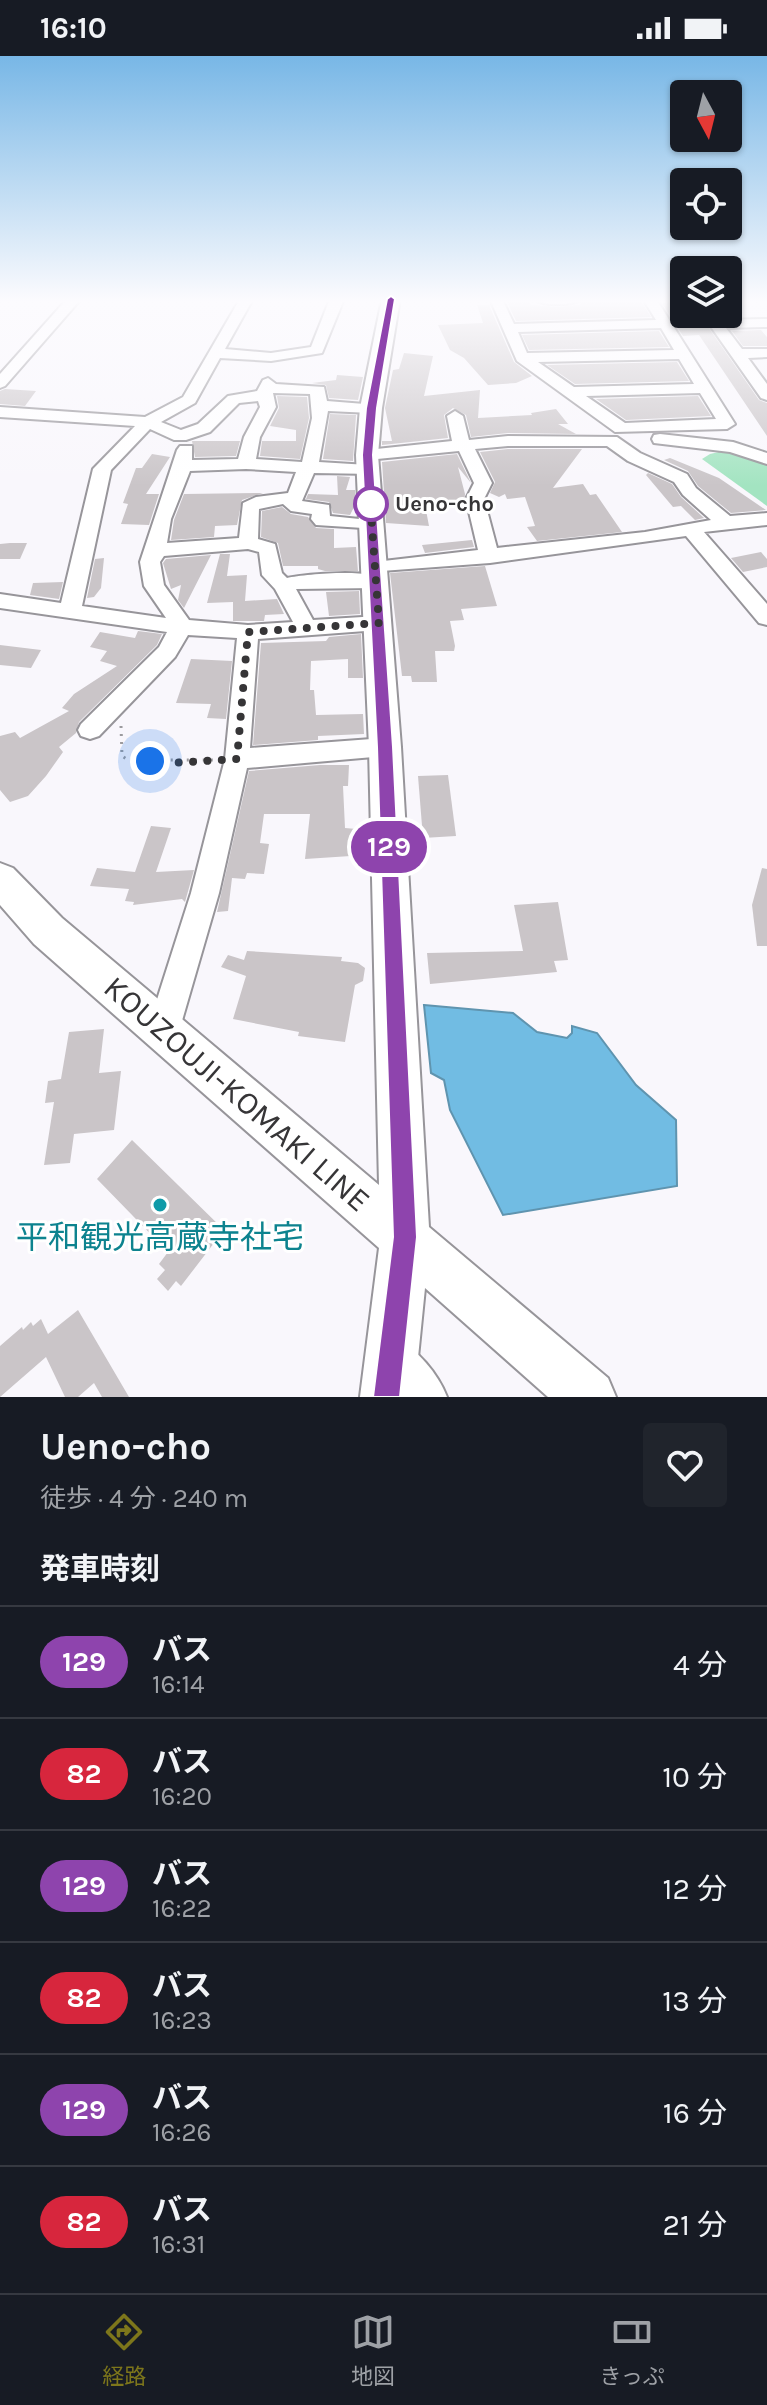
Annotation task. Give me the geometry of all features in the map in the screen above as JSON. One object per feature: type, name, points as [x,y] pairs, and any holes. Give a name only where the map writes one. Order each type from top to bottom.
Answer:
[{"type":"main road","points":[[380,362],[371,408],[368,462],[385,747],[405,1237],[390,1376]]},
{"type":"main road","name":"KOUZOUJI-KOMAKI LINE","points":[[0,879],[48,931],[589,1397]]},
{"type":"street","points":[[0,383],[19,362]]},
{"type":"street","points":[[70,611],[102,469],[148,422],[186,403],[211,362]]},
{"type":"street","points":[[246,464],[252,437],[268,407],[266,392],[270,368],[267,362]]},
{"type":"street","points":[[302,389],[296,381],[306,362]]},
{"type":"street","points":[[527,362],[621,428],[727,424],[688,362]]},
{"type":"street","points":[[744,362],[765,389]]},
{"type":"street","points":[[570,392],[705,388]]},
{"type":"street","points":[[180,436],[204,428],[234,399],[266,392],[318,390],[317,443],[300,489],[289,500],[262,502],[250,507],[248,543]]},
{"type":"street","points":[[320,406],[371,408]]},
{"type":"street","points":[[0,412],[148,422],[180,436],[186,448],[183,466],[160,523],[159,550],[150,562],[154,586],[173,610],[181,627]]},
{"type":"street","points":[[455,416],[463,447],[483,483],[475,499],[490,557]]},
{"type":"street","points":[[183,466],[246,464],[309,468],[508,441],[652,438],[719,446],[767,459]]},
{"type":"street","points":[[611,441],[634,457],[681,478],[689,491],[724,521]]},
{"type":"street","points":[[289,500],[298,507],[322,509],[320,519],[323,521],[372,525]]},
{"type":"street","points":[[283,585],[692,531],[724,521],[767,519]]},
{"type":"street","points":[[692,531],[767,618]]},
{"type":"street","points":[[159,550],[248,543],[268,548],[272,575],[283,585],[307,628]]},
{"type":"street","points":[[0,601],[181,627],[248,632],[379,623]]},
{"type":"street","points":[[90,730],[167,652],[181,627]]},
{"type":"street","points":[[163,1031],[205,893],[237,759],[248,632]]},
{"type":"street","points":[[237,759],[385,747]]},
{"type":"street","points":[[390,1376],[427,1397]]},
{"type":"path","points":[[107,713],[122,727],[122,756],[128,760],[172,763],[237,759]]},
{"type":"green space","points":[[723,451],[739,452],[767,463],[767,506],[702,459]]},
{"type":"water","points":[[424,1005],[513,1013],[537,1032],[567,1038],[572,1033],[572,1026],[597,1033],[636,1085],[676,1120],[677,1186],[503,1215],[450,1110],[444,1080],[431,1073]]},
{"type":"building","points":[[401,362],[432,362],[424,396],[480,390],[478,418],[532,415],[556,409],[568,424],[558,424],[576,434],[508,433],[471,437],[466,415],[453,408],[444,415],[448,438],[382,445],[382,441],[392,441],[385,408],[393,370],[399,369]]},
{"type":"building","points":[[467,362],[514,362],[532,376],[516,383],[488,385]]},
{"type":"building","points":[[677,362],[689,381],[575,384],[547,365]]},
{"type":"building","points":[[717,362],[732,362],[759,400],[767,403],[767,436]]},
{"type":"building","points":[[337,375],[363,377],[358,400],[329,398],[326,385],[312,383],[336,380]]},
{"type":"building","points":[[0,391],[36,391],[25,406],[0,404]]},
{"type":"building","points":[[277,396],[307,397],[309,418],[300,459],[260,456],[262,441],[296,441],[296,430],[270,426],[279,408]]},
{"type":"building","points":[[698,396],[711,416],[626,420],[596,399]]},
{"type":"building","points":[[330,414],[356,415],[353,461],[323,459]]},
{"type":"building","points":[[192,441],[240,441],[236,456],[195,457]]},
{"type":"building","points":[[582,449],[553,488],[583,484],[590,495],[596,494],[622,532],[537,541],[527,527],[535,526],[525,497],[507,499],[505,494],[499,497],[490,493],[495,482],[480,452]]},
{"type":"building","points":[[152,454],[170,457],[146,494],[159,494],[149,525],[121,524],[128,504],[123,503],[136,468],[142,468]]},
{"type":"building","points":[[457,454],[471,483],[458,467],[465,494],[464,504],[425,505],[429,526],[386,523],[382,462]]},
{"type":"building","points":[[670,458],[719,478],[766,510],[731,513],[698,486],[688,471],[664,460]]},
{"type":"building","points":[[648,473],[672,484],[704,518],[695,520],[681,506],[673,507],[646,475]]},
{"type":"building","points":[[337,476],[350,477],[346,490],[355,490],[355,505],[350,515],[333,513],[329,502],[306,499],[308,494],[338,495]]},
{"type":"building","points":[[263,493],[242,500],[237,525],[215,526],[214,537],[171,540],[174,520],[184,494]]},
{"type":"building","points":[[282,507],[291,514],[308,517],[316,528],[334,529],[334,548],[356,547],[358,571],[283,566],[278,543],[261,537],[262,511]]},
{"type":"building","points":[[472,540],[474,547],[425,553],[422,545]]},
{"type":"building","points":[[27,543],[20,559],[0,559],[0,544]]},
{"type":"building","points":[[761,552],[767,559],[767,567],[743,572],[731,558]]},
{"type":"building","points":[[220,554],[230,554],[227,576],[247,575],[245,601],[277,599],[284,614],[265,615],[264,621],[233,621],[233,602],[207,603]]},
{"type":"building","points":[[211,555],[184,608],[178,600],[181,585],[171,589],[163,563],[166,559]]},
{"type":"building","points":[[104,558],[101,588],[94,597],[87,598],[95,559]]},
{"type":"building","points":[[485,566],[497,606],[461,609],[464,620],[450,621],[454,651],[435,651],[437,682],[412,682],[411,676],[402,676],[390,573]]},
{"type":"building","points":[[63,582],[59,599],[30,595],[33,583]]},
{"type":"building","points":[[359,591],[360,614],[329,616],[326,592]]},
{"type":"building","points":[[138,631],[162,634],[157,645],[79,722],[76,733],[59,747],[63,752],[28,796],[10,802],[0,790],[0,736],[15,732],[20,738],[69,711],[62,708],[74,694],[117,666],[100,661],[107,651],[90,647],[100,632],[135,638]]},
{"type":"building","points":[[361,634],[363,678],[348,678],[348,659],[311,661],[310,690],[314,690],[316,715],[363,714],[364,734],[318,736],[318,740],[253,745],[261,643],[326,641],[329,637]]},
{"type":"building","points":[[0,645],[41,650],[31,668],[0,665]]},
{"type":"building","points":[[191,659],[232,661],[226,719],[207,718],[211,704],[176,703]]},
{"type":"building","points":[[349,765],[348,786],[343,786],[345,828],[368,830],[366,855],[305,859],[310,814],[264,814],[260,843],[269,844],[264,874],[247,873],[245,879],[232,878],[228,911],[217,912],[249,771]]},
{"type":"building","points":[[448,775],[456,836],[423,838],[418,776]]},
{"type":"building","points":[[151,826],[171,828],[156,872],[194,870],[185,902],[182,899],[133,905],[134,902],[125,901],[129,889],[90,886],[97,868],[135,872]]},
{"type":"building","points":[[762,868],[767,869],[767,946],[757,946],[752,905]]},
{"type":"building","points":[[558,902],[568,960],[554,961],[557,972],[430,984],[427,953],[523,951],[514,905]]},
{"type":"building","points":[[247,951],[342,957],[341,961],[358,963],[365,968],[363,981],[355,985],[345,1042],[298,1036],[299,1032],[233,1019],[246,976],[221,967],[228,955],[244,960]]},
{"type":"building","points":[[104,1029],[99,1073],[121,1071],[114,1130],[74,1134],[70,1163],[44,1165],[54,1102],[45,1103],[48,1081],[61,1079],[69,1032]]},
{"type":"building","name":"平和観光高蔵寺社宅","points":[[132,1140],[224,1230],[181,1286],[176,1281],[168,1291],[157,1279],[165,1270],[159,1264],[168,1252],[97,1179]]},
{"type":"building","points":[[78,1310],[129,1397],[102,1397],[94,1383],[78,1397],[65,1397],[46,1357],[0,1397],[0,1346],[22,1327],[23,1330],[31,1322],[33,1326],[41,1319],[48,1334]]},
{"type":"bus line","name":"129","points":[[380,362],[367,455],[379,623],[405,1237],[387,1397]]},
{"type":"place","name":"Ueno-cho","points":[[371,504]]},
{"type":"place","name":"平和観光高蔵寺社宅","points":[[160,1205]]},
{"type":"route","points":[[150,761],[172,763],[237,759],[248,632],[379,623],[370,498],[371,504]]}]
